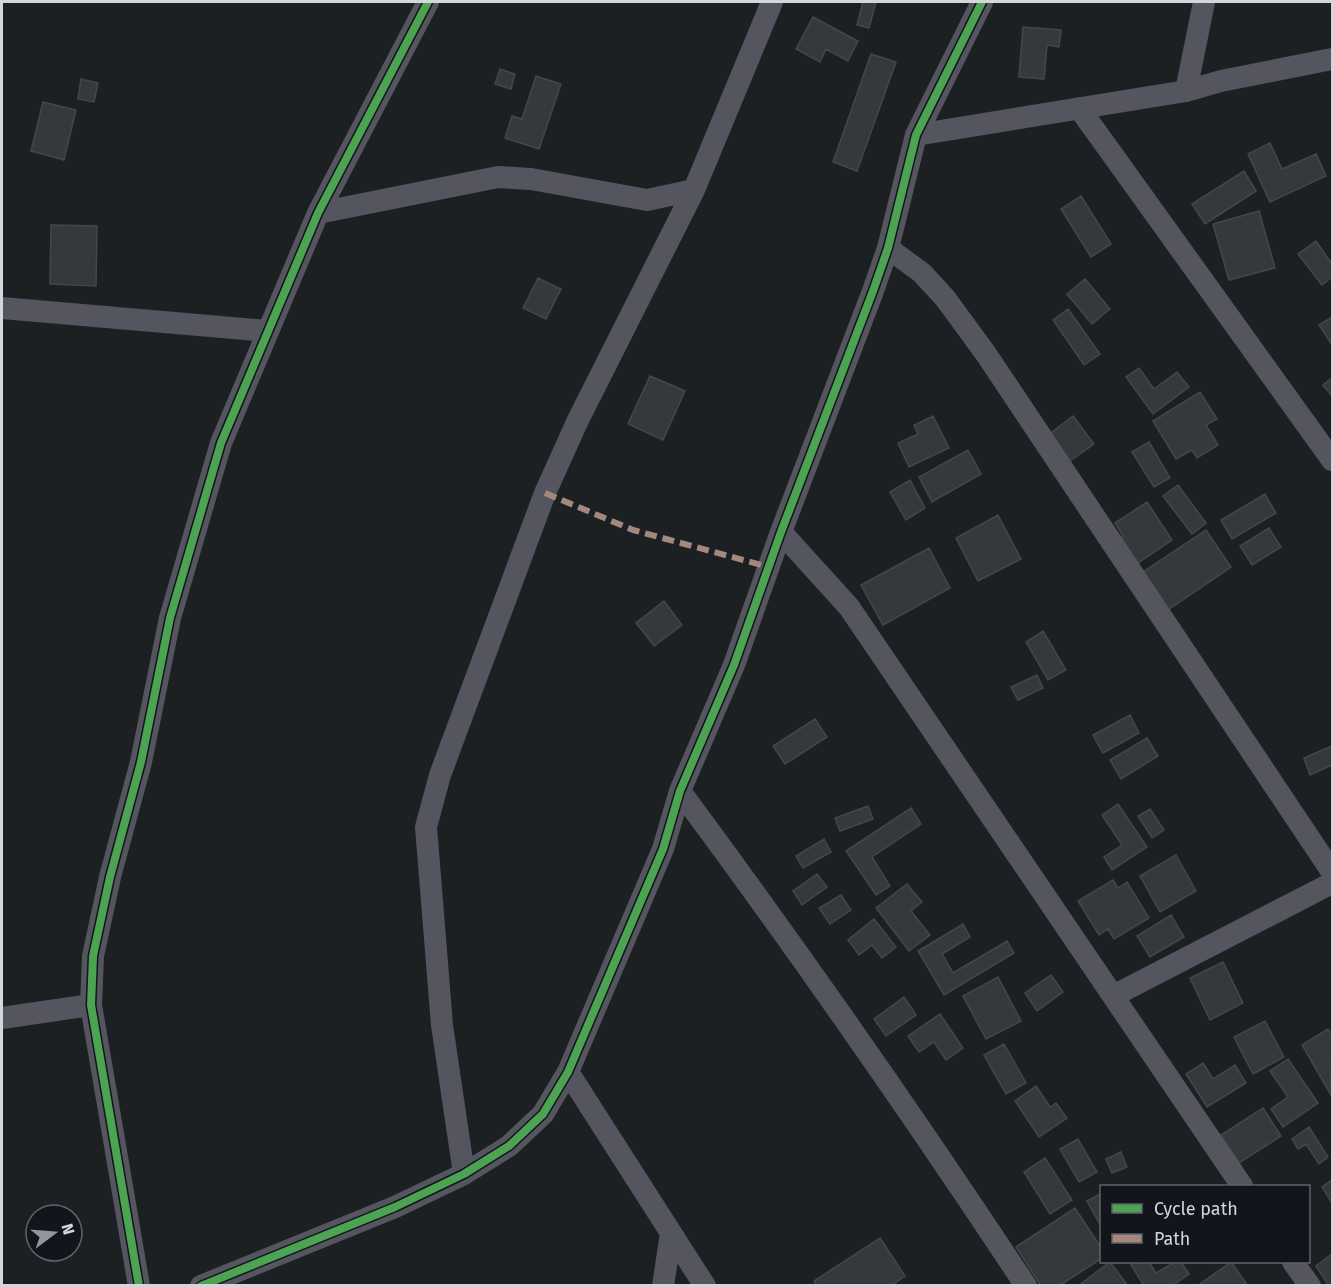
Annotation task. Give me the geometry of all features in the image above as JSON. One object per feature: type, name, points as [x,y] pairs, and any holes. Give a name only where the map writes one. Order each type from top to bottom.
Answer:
[{"type":"street","points":[[140,1286],[91,1005],[96,945],[110,877],[141,762],[170,618],[221,443],[318,213],[428,2]]},
{"type":"street","points":[[464,1174],[442,1025],[426,827],[440,776],[545,493],[578,420],[694,190],[772,2]]},
{"type":"street","points":[[201,1286],[395,1207],[464,1174],[509,1146],[543,1114],[568,1072],[663,849],[680,791],[734,665],[781,532],[888,248],[916,135],[982,2]]},
{"type":"street","points":[[1186,91],[1204,2]]},
{"type":"street","points":[[916,135],[1186,91],[1221,81],[1332,59]]},
{"type":"street","points":[[1079,108],[1332,460]]},
{"type":"street","points":[[318,213],[498,177],[531,179],[647,200],[694,190]]},
{"type":"street","points":[[888,248],[922,273],[945,298],[986,354],[1331,866],[1115,995]]},
{"type":"street","points":[[2,308],[267,331]]},
{"type":"street","points":[[781,532],[849,607],[1002,834],[1115,995],[1241,1185]]},
{"type":"street","points":[[680,791],[768,910],[928,1137],[1026,1286]]},
{"type":"street","points":[[2,1018],[91,1005]]},
{"type":"street","points":[[568,1072],[705,1286]]},
{"type":"street","points":[[663,1286],[671,1233]]},
{"type":"street","points":[[1294,1263],[1310,1286]]},
{"type":"building","points":[[863,2],[876,2],[869,28],[857,25]]},
{"type":"building","points":[[813,17],[858,41],[848,61],[826,49],[820,62],[796,49]]},
{"type":"building","points":[[1023,27],[1061,30],[1059,47],[1047,45],[1044,79],[1019,77]]},
{"type":"building","points":[[871,54],[896,62],[857,171],[833,162]]},
{"type":"building","points":[[500,69],[515,74],[511,89],[495,84]]},
{"type":"building","points":[[536,76],[561,84],[539,149],[505,138],[512,116],[522,119]]},
{"type":"building","points":[[81,79],[98,83],[94,102],[78,99]]},
{"type":"building","points":[[43,102],[76,110],[64,160],[31,151]]},
{"type":"building","points":[[1270,143],[1282,169],[1316,154],[1326,176],[1270,202],[1248,154]]},
{"type":"building","points":[[1244,171],[1256,191],[1205,224],[1192,204]]},
{"type":"building","points":[[1081,196],[1111,244],[1091,257],[1061,209]]},
{"type":"building","points":[[1259,211],[1275,268],[1229,280],[1213,224]]},
{"type":"building","points":[[51,225],[97,226],[96,286],[50,284]]},
{"type":"building","points":[[1316,241],[1332,264],[1332,277],[1322,285],[1298,254]]},
{"type":"building","points":[[538,278],[561,289],[546,319],[523,308]]},
{"type":"building","points":[[1085,279],[1110,309],[1092,324],[1067,294]]},
{"type":"building","points":[[1068,309],[1100,354],[1084,365],[1053,320]]},
{"type":"building","points":[[1332,317],[1332,345],[1319,325]]},
{"type":"building","points":[[1139,368],[1154,389],[1177,372],[1189,387],[1153,414],[1126,377]]},
{"type":"building","points":[[650,376],[685,391],[663,440],[628,424]]},
{"type":"building","points":[[1332,378],[1332,396],[1323,385]]},
{"type":"building","points":[[1200,392],[1217,419],[1206,425],[1218,445],[1197,458],[1192,450],[1176,459],[1153,421]]},
{"type":"building","points":[[933,416],[949,448],[909,467],[898,443],[918,434],[914,425]]},
{"type":"building","points":[[1073,416],[1094,444],[1067,463],[1047,436]]},
{"type":"building","points":[[1149,442],[1170,478],[1154,487],[1132,452]]},
{"type":"building","points":[[968,450],[981,474],[932,502],[919,477]]},
{"type":"building","points":[[910,480],[925,508],[906,520],[890,492]]},
{"type":"building","points":[[1178,485],[1206,523],[1192,534],[1163,496]]},
{"type":"building","points":[[1265,494],[1276,513],[1232,539],[1221,520]]},
{"type":"building","points":[[1147,502],[1172,540],[1132,567],[1115,541],[1123,536],[1115,523]]},
{"type":"building","points":[[998,515],[1021,559],[978,581],[956,538]]},
{"type":"building","points":[[1269,528],[1281,547],[1252,565],[1240,546]]},
{"type":"building","points":[[1206,530],[1231,567],[1168,610],[1143,572]]},
{"type":"building","points":[[929,548],[950,588],[883,625],[861,585]]},
{"type":"building","points":[[664,601],[682,625],[654,646],[636,623]]},
{"type":"building","points":[[1043,631],[1066,670],[1048,680],[1026,642]]},
{"type":"building","points":[[1037,675],[1043,688],[1018,700],[1011,687]]},
{"type":"building","points":[[1130,715],[1139,733],[1103,753],[1093,735]]},
{"type":"building","points":[[815,719],[827,737],[785,764],[773,746]]},
{"type":"building","points":[[1147,738],[1158,756],[1121,779],[1110,760]]},
{"type":"building","points":[[1332,746],[1332,765],[1310,775],[1304,758]]},
{"type":"building","points":[[1118,804],[1147,847],[1112,870],[1104,857],[1122,845],[1102,815]]},
{"type":"building","points":[[868,806],[873,819],[840,831],[835,818]]},
{"type":"building","points":[[911,808],[921,824],[872,857],[890,886],[876,895],[846,851]]},
{"type":"building","points":[[1150,809],[1164,830],[1152,838],[1138,816]]},
{"type":"building","points":[[824,839],[831,852],[803,868],[796,856]]},
{"type":"building","points":[[1176,855],[1196,891],[1160,912],[1140,876]]},
{"type":"building","points":[[817,874],[827,887],[802,905],[793,891]]},
{"type":"building","points":[[1113,880],[1118,888],[1127,882],[1149,918],[1114,939],[1108,929],[1099,935],[1078,901]]},
{"type":"building","points":[[907,884],[922,902],[911,911],[930,935],[909,951],[876,908]]},
{"type":"building","points":[[841,895],[851,910],[830,924],[819,908]]},
{"type":"building","points":[[1171,915],[1184,937],[1150,957],[1137,936]]},
{"type":"building","points":[[874,919],[896,947],[882,958],[872,945],[859,955],[848,940]]},
{"type":"building","points":[[963,924],[970,937],[942,954],[953,973],[1007,941],[1014,953],[944,995],[918,951]]},
{"type":"building","points":[[1223,962],[1243,1003],[1210,1020],[1190,978]]},
{"type":"building","points":[[1051,975],[1063,992],[1037,1011],[1025,993]]},
{"type":"building","points":[[998,977],[1021,1021],[986,1039],[963,996]]},
{"type":"building","points":[[904,997],[916,1015],[886,1036],[874,1019]]},
{"type":"building","points":[[940,1014],[963,1048],[946,1060],[934,1042],[919,1052],[908,1036]]},
{"type":"building","points":[[1265,1021],[1284,1057],[1253,1074],[1234,1037]]},
{"type":"building","points":[[1328,1029],[1332,1035],[1331,1095],[1302,1045]]},
{"type":"building","points":[[1004,1044],[1026,1083],[1006,1094],[984,1055]]},
{"type":"building","points":[[1288,1059],[1318,1103],[1283,1127],[1271,1109],[1288,1097],[1270,1071]]},
{"type":"building","points":[[1203,1063],[1213,1079],[1235,1065],[1246,1083],[1207,1107],[1186,1074]]},
{"type":"building","points":[[1036,1086],[1050,1107],[1056,1103],[1067,1118],[1039,1137],[1015,1101]]},
{"type":"building","points":[[1263,1108],[1281,1136],[1239,1163],[1221,1135]]},
{"type":"building","points":[[1309,1127],[1328,1157],[1319,1164],[1306,1144],[1298,1149],[1292,1139]]},
{"type":"building","points":[[1078,1139],[1097,1172],[1079,1182],[1060,1149]]},
{"type":"building","points":[[1121,1152],[1127,1167],[1112,1173],[1106,1159]]},
{"type":"building","points":[[1045,1158],[1072,1200],[1050,1214],[1024,1172]]},
{"type":"building","points":[[1332,1180],[1332,1203],[1322,1187]]},
{"type":"building","points":[[1100,1194],[1100,1224],[1087,1201]]},
{"type":"building","points":[[1075,1208],[1100,1246],[1100,1259],[1059,1286],[1041,1286],[1016,1247]]},
{"type":"building","points":[[880,1238],[905,1276],[891,1286],[817,1286],[814,1281]]},
{"type":"building","points":[[1332,1254],[1332,1286],[1329,1286],[1316,1266]]},
{"type":"building","points":[[1111,1263],[1128,1286],[1078,1286]]},
{"type":"building","points":[[1130,1263],[1150,1263],[1156,1273],[1173,1263],[1182,1263],[1189,1274],[1172,1286],[1144,1286]]},
{"type":"building","points":[[1232,1263],[1248,1286],[1197,1286]]},
{"type":"marked path","points":[[545,493],[633,530],[769,567]]},
{"type":"cycle path","points":[[139,1286],[91,1005],[93,956],[110,877],[141,762],[170,618],[221,443],[318,213],[428,2]]},
{"type":"cycle path","points":[[201,1286],[395,1207],[464,1174],[509,1146],[543,1114],[568,1072],[663,849],[680,791],[734,665],[781,532],[873,291],[888,248],[916,135],[982,2]]}]
